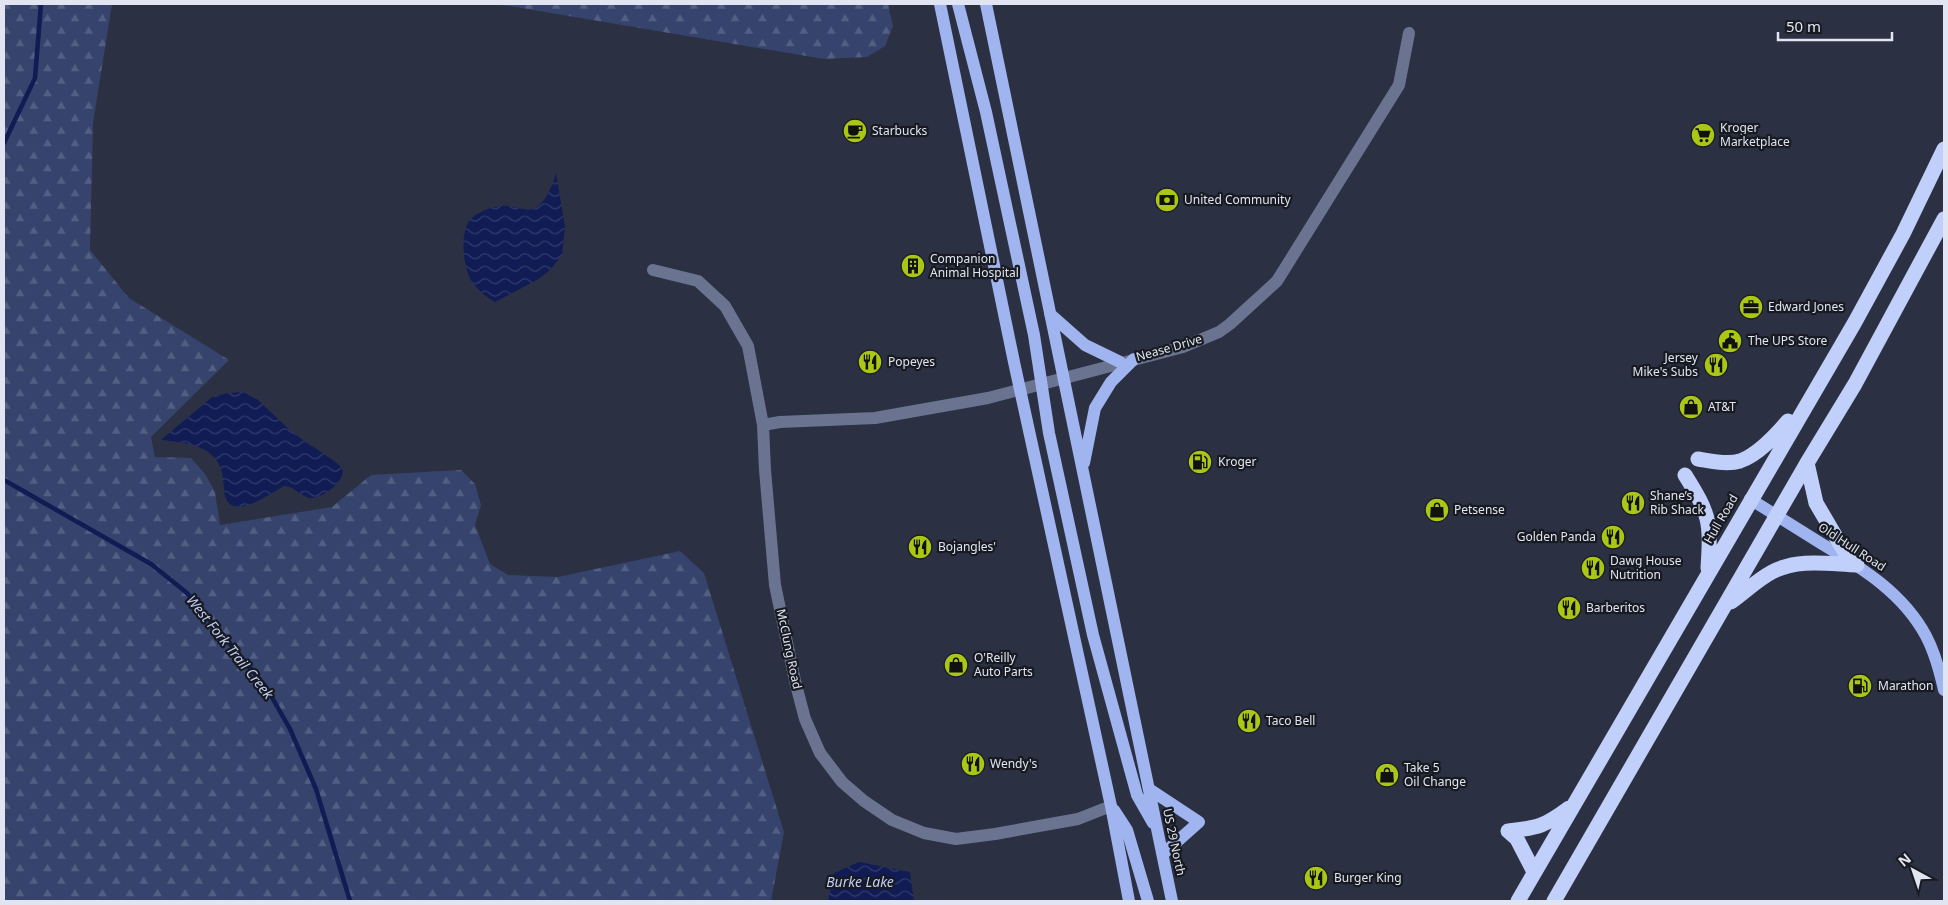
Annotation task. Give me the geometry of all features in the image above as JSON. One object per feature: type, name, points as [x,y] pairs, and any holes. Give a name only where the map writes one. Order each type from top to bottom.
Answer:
[{"type":"highway","name":"Hull Road","points":[[1521,898],[1534,872],[1750,499],[1855,322],[1903,234],[1944,149]]},
{"type":"highway","points":[[1554,901],[1776,516],[1855,384],[1944,219]]},
{"type":"highway","points":[[1698,459],[1716,462],[1740,461],[1768,444],[1813,392]]},
{"type":"highway","points":[[1807,463],[1816,503],[1853,563]]},
{"type":"highway","points":[[1685,475],[1703,504],[1708,518],[1710,534],[1708,573]]},
{"type":"highway","points":[[1724,608],[1763,577],[1786,566],[1813,563],[1853,563]]},
{"type":"highway","points":[[1534,872],[1516,839],[1508,831],[1531,829],[1549,822],[1574,804]]},
{"type":"main road","points":[[940,4],[1111,806],[1129,901]]},
{"type":"main road","points":[[958,4],[986,112],[1034,335],[1049,433],[1093,635],[1137,795],[1158,831]]},
{"type":"main road","name":"US 29 North","points":[[986,4],[1172,901]]},
{"type":"main road","points":[[1050,314],[1085,345],[1120,362]]},
{"type":"main road","points":[[1083,473],[1087,443],[1095,408],[1111,382],[1134,358]]},
{"type":"main road","name":"Old Hull Road","points":[[1750,499],[1853,563],[1898,598],[1918,623],[1933,651],[1944,690]]},
{"type":"main road","points":[[1149,789],[1199,822],[1163,854]]},
{"type":"main road","points":[[1111,806],[1127,830],[1148,901]]},
{"type":"street","name":"Nease Drive","points":[[763,425],[780,422],[876,418],[988,398],[1183,346],[1219,332],[1277,282],[1399,85],[1409,33]]},
{"type":"street","name":"McClung Road","points":[[653,270],[698,282],[725,306],[748,346],[763,425],[775,585],[795,681],[804,719],[820,753],[842,782],[864,801],[892,820],[924,833],[956,839],[1060,823],[1078,819],[1111,806]]},
{"type":"green space","points":[[4,4],[112,4],[93,123],[90,250],[129,298],[229,360],[151,437],[155,457],[191,458],[205,474],[215,492],[220,525],[332,507],[371,475],[461,470],[475,484],[481,505],[475,525],[490,564],[508,575],[558,577],[680,551],[704,573],[784,832],[771,901],[4,901]]},
{"type":"green space","points":[[497,4],[888,4],[893,26],[885,46],[867,57],[824,59]]},
{"type":"water","points":[[556,173],[565,227],[562,255],[550,270],[537,280],[495,302],[480,291],[469,276],[463,248],[468,222],[477,214],[494,207],[508,206],[529,210],[535,208],[546,197]]},
{"type":"water","points":[[243,392],[258,400],[293,433],[342,468],[341,479],[332,489],[320,496],[309,498],[291,487],[284,486],[249,504],[232,505],[227,500],[224,490],[222,471],[212,455],[201,448],[181,442],[161,440],[212,397]]},
{"type":"water","name":"Burke Lake","points":[[859,862],[910,872],[914,901],[828,901],[834,873]]},
{"type":"waterway","name":"West Fork Trail Creek","points":[[4,143],[35,78],[41,4]]},
{"type":"waterway","name":"West Fork Trail Creek","points":[[4,480],[151,564],[187,593],[266,687],[290,729],[316,789],[350,901]]},
{"type":"place","name":"Starbucks","points":[[855,131]]},
{"type":"place","name":"Kroger Marketplace","points":[[1703,135]]},
{"type":"place","name":"United Community","points":[[1167,200]]},
{"type":"place","name":"Companion Animal Hospital","points":[[913,266]]},
{"type":"place","name":"Edward Jones","points":[[1751,307]]},
{"type":"place","name":"The UPS Store","points":[[1730,341]]},
{"type":"place","name":"Popeyes","points":[[870,362]]},
{"type":"place","name":"Jersey Mike's Subs","points":[[1716,365]]},
{"type":"place","name":"AT&T","points":[[1691,407]]},
{"type":"place","name":"Kroger","points":[[1200,462]]},
{"type":"place","name":"Shane’s Rib Shack","points":[[1633,503]]},
{"type":"place","name":"Petsense","points":[[1437,510]]},
{"type":"place","name":"Golden Panda","points":[[1613,537]]},
{"type":"place","name":"Bojangles'","points":[[920,547]]},
{"type":"place","name":"Dawg House Nutrition","points":[[1593,568]]},
{"type":"place","name":"Barberitos","points":[[1569,608]]},
{"type":"place","name":"O'Reilly Auto Parts","points":[[956,665]]},
{"type":"place","name":"Marathon","points":[[1860,686]]},
{"type":"place","name":"Taco Bell","points":[[1249,721]]},
{"type":"place","name":"Wendy's","points":[[973,764]]},
{"type":"place","name":"Take 5 Oil Change","points":[[1387,775]]},
{"type":"place","name":"Burger King","points":[[1316,878]]}]
